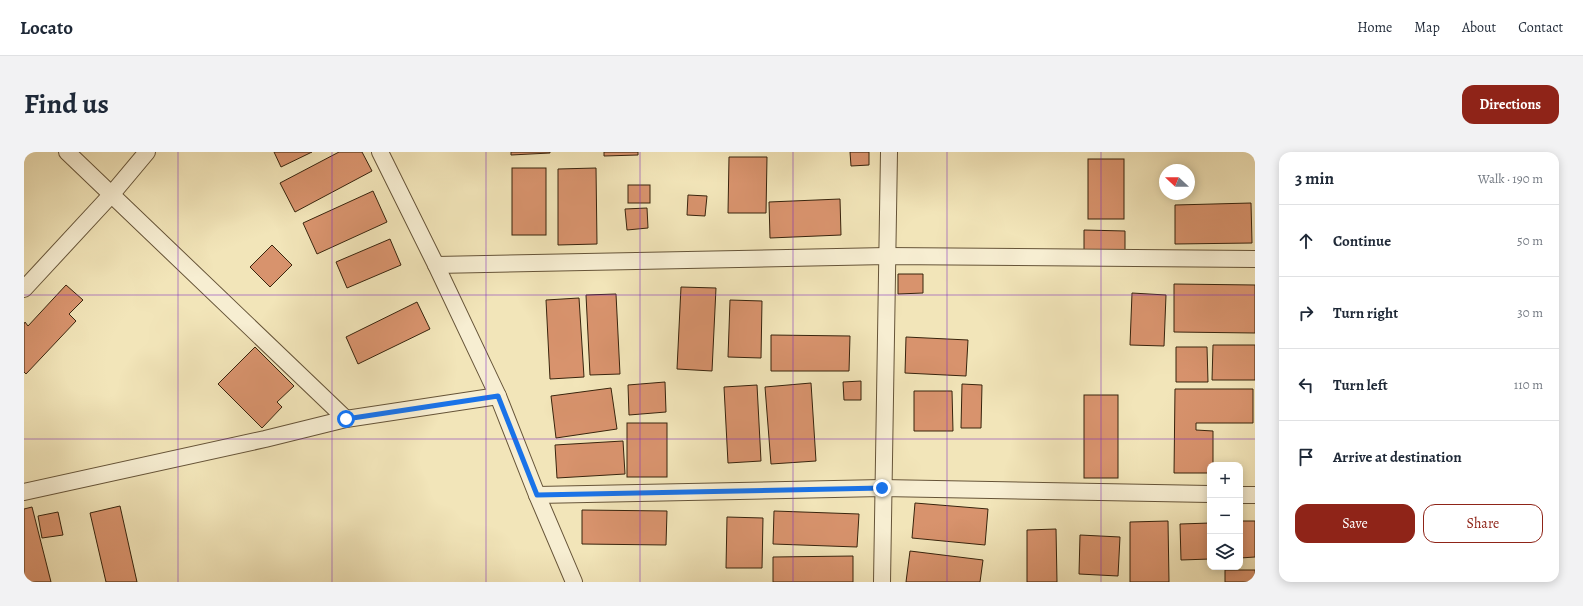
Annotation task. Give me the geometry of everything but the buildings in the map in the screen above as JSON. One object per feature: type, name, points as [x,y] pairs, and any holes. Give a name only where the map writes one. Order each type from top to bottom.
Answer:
[{"type":"street","points":[[66,152],[346,419]]},
{"type":"street","points":[[24,289],[111,195],[147,152]]},
{"type":"street","points":[[380,152],[436,265],[498,396],[537,495],[574,582]]},
{"type":"street","points":[[882,582],[882,488],[889,152]]},
{"type":"street","points":[[436,265],[887,256],[1255,259]]},
{"type":"street","points":[[24,492],[265,439],[346,419],[498,396]]},
{"type":"street","points":[[537,495],[882,488],[1207,494]]},
{"type":"street","points":[[1243,495],[1255,495]]},
{"type":"route","points":[[346,419],[498,396],[537,495],[882,488]]}]
